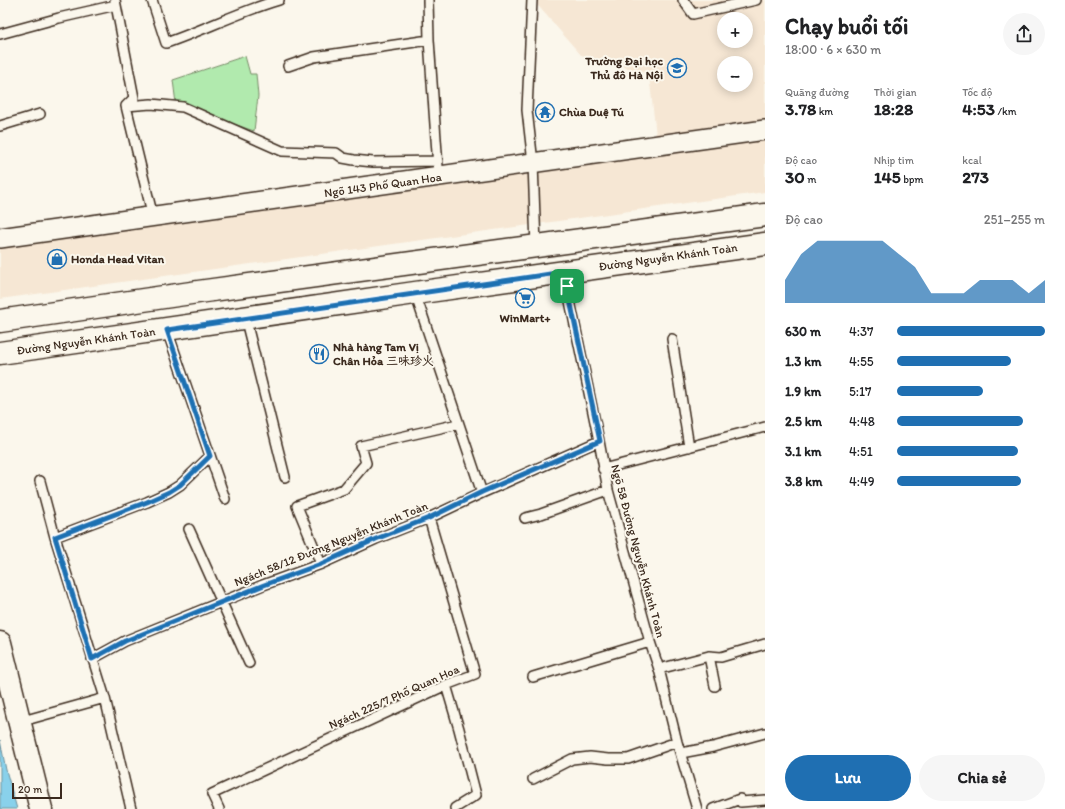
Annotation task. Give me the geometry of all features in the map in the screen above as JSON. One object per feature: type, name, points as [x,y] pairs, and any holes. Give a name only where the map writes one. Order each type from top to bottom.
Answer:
[{"type":"main road","points":[[0,321],[198,292],[765,215]]},
{"type":"main road","name":"Đường Nguyễn Khánh Toàn","points":[[0,353],[765,244]]},
{"type":"main road","points":[[0,643],[18,722],[41,809]]},
{"type":"street","name":"Ngõ 143 Phố Quan Hoa","points":[[0,238],[153,217],[438,169],[533,163],[765,130]]},
{"type":"lane","points":[[152,0],[166,43],[279,0]]},
{"type":"lane","points":[[126,106],[151,104],[183,108],[282,151],[336,153],[343,158],[354,160],[438,169],[429,40],[428,0]]},
{"type":"lane","points":[[532,0],[527,110],[533,163],[536,246]]},
{"type":"lane","points":[[683,0],[693,14],[756,0]]},
{"type":"lane","points":[[0,34],[115,3],[134,98],[126,106]]},
{"type":"lane","points":[[288,66],[314,57],[429,40]]},
{"type":"lane","points":[[126,106],[153,217]]},
{"type":"lane","points":[[0,126],[40,114]]},
{"type":"lane","name":"Ngõ 58 Đường Nguyễn Khánh Toàn","points":[[564,272],[600,441],[608,490],[650,642],[659,669],[677,742],[697,809]]},
{"type":"lane","points":[[415,293],[482,492]]},
{"type":"lane","points":[[245,317],[285,477]]},
{"type":"lane","points":[[167,330],[225,499]]},
{"type":"lane","points":[[672,339],[689,447]]},
{"type":"lane","points":[[321,564],[297,506],[344,489],[366,463],[361,446],[458,424]]},
{"type":"lane","points":[[604,469],[765,427]]},
{"type":"lane","name":"Ngách 58/12 Đường Nguyễn Khánh Toàn","points":[[92,659],[125,641],[321,564],[376,539],[429,518],[482,492],[600,441]]},
{"type":"lane","points":[[55,537],[147,502],[169,492],[180,485],[210,456]]},
{"type":"lane","points":[[40,481],[55,537],[92,659],[106,698],[131,809]]},
{"type":"lane","points":[[524,518],[541,514],[608,490]]},
{"type":"lane","name":"Ngách 225/7 Phố Quan Hoa","points":[[219,809],[212,794],[446,685],[475,674],[429,518]]},
{"type":"lane","points":[[190,529],[249,663]]},
{"type":"lane","points":[[533,677],[650,642]]},
{"type":"lane","points":[[659,669],[709,656],[721,657],[765,644]]},
{"type":"lane","points":[[709,656],[715,686]]},
{"type":"lane","points":[[446,685],[476,795],[455,808]]},
{"type":"lane","points":[[18,722],[106,698]]},
{"type":"lane","points":[[681,753],[713,747],[765,733]]},
{"type":"lane","points":[[533,779],[572,759],[590,757],[608,759],[628,758],[677,742]]},
{"type":"lane","points":[[713,809],[740,799],[740,802],[765,800]]},
{"type":"shaded area","name":"Trường Đại học Thủ đô Hà Nội","points":[[534,0],[765,0],[765,129],[657,144],[649,74],[581,55]]},
{"type":"shaded area","points":[[765,137],[765,192],[0,299],[0,242]]},
{"type":"green space","points":[[245,56],[250,74],[256,74],[258,96],[254,131],[176,104],[173,80]]},
{"type":"water","points":[[0,740],[6,770],[17,809],[0,809]]},
{"type":"place","name":"Trường Đại học Thủ đô Hà Nội","points":[[677,68]]},
{"type":"place","name":"Chùa Duệ Tú","points":[[545,112]]},
{"type":"place","name":"Honda Head Vitan","points":[[57,259]]},
{"type":"place","name":"WinMart+","points":[[525,298]]},
{"type":"place","name":"Nhà hàng Tam Vị Chân Hỏa 三味珍火","points":[[319,354]]},
{"type":"route","points":[[564,272],[567,286],[600,441],[482,492],[429,518],[376,539],[321,564],[264,585],[125,641],[92,659],[55,537],[147,502],[169,492],[180,485],[210,456],[167,330],[245,317],[564,272]]}]
